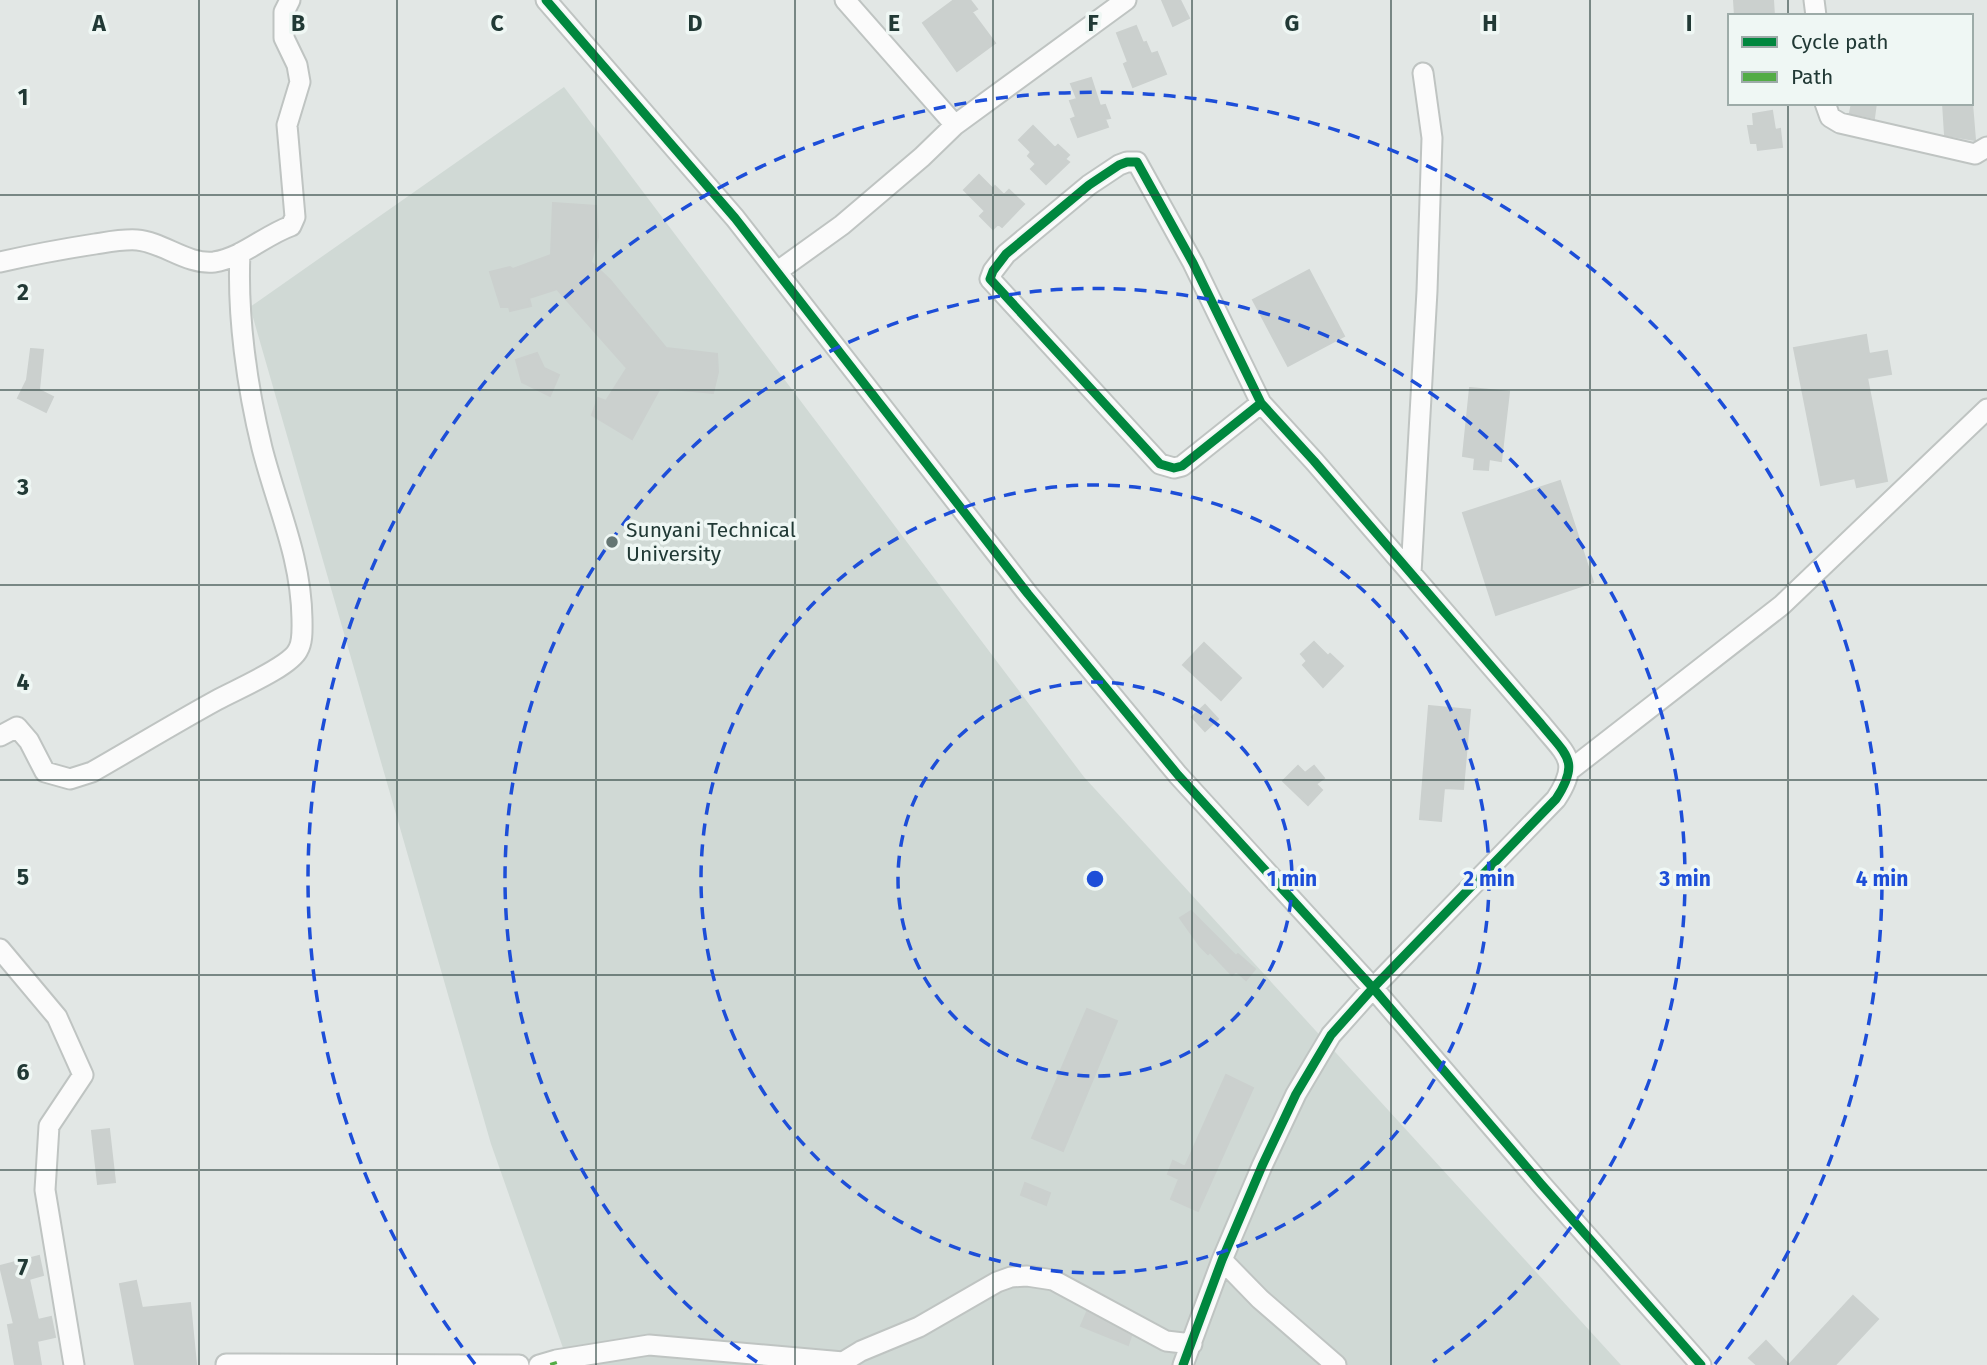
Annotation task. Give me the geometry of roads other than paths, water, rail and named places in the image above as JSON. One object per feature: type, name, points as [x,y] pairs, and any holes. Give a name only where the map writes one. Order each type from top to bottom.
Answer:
[{"type":"street","points":[[0,262],[53,250],[135,240],[157,244],[207,262],[215,262],[240,253],[277,231],[291,226],[295,217],[287,125],[300,82],[297,65],[284,38],[284,12],[290,0]]},
{"type":"street","points":[[546,0],[778,271],[1028,594],[1178,775],[1373,988],[1701,1365]]},
{"type":"street","points":[[845,0],[955,125]]},
{"type":"street","points":[[778,271],[842,225],[955,125],[1126,0]]},
{"type":"street","points":[[1411,573],[1427,291],[1432,138],[1423,73]]},
{"type":"street","points":[[1826,105],[1829,117],[1840,123],[1975,154],[1987,147]]},
{"type":"street","points":[[1183,1365],[1222,1260],[1262,1166],[1296,1094],[1331,1035],[1556,799],[1567,782],[1570,770],[1567,756],[1261,403],[1193,263],[1137,162],[1119,165],[1089,185],[1006,254],[993,271],[990,279],[1160,464],[1174,468],[1182,466],[1261,403]]},
{"type":"street","points":[[0,736],[17,727],[29,741],[45,772],[70,779],[92,772],[280,666],[298,651],[302,631],[302,598],[289,533],[262,449],[248,379],[239,280],[240,253]]},
{"type":"street","points":[[1570,770],[1783,605],[1987,409]]},
{"type":"street","points":[[0,948],[57,1017],[83,1074],[49,1126],[44,1190],[74,1365]]},
{"type":"street","points":[[1222,1260],[1260,1299],[1336,1365]]},
{"type":"street","points":[[539,1365],[649,1345],[842,1363],[862,1351],[919,1327],[997,1282],[1019,1276],[1038,1276],[1054,1280],[1166,1340],[1192,1344]]},
{"type":"street","points":[[226,1364],[519,1365]]},
{"type":"place","name":"Sunyani Technical University","points":[[612,542]]}]
